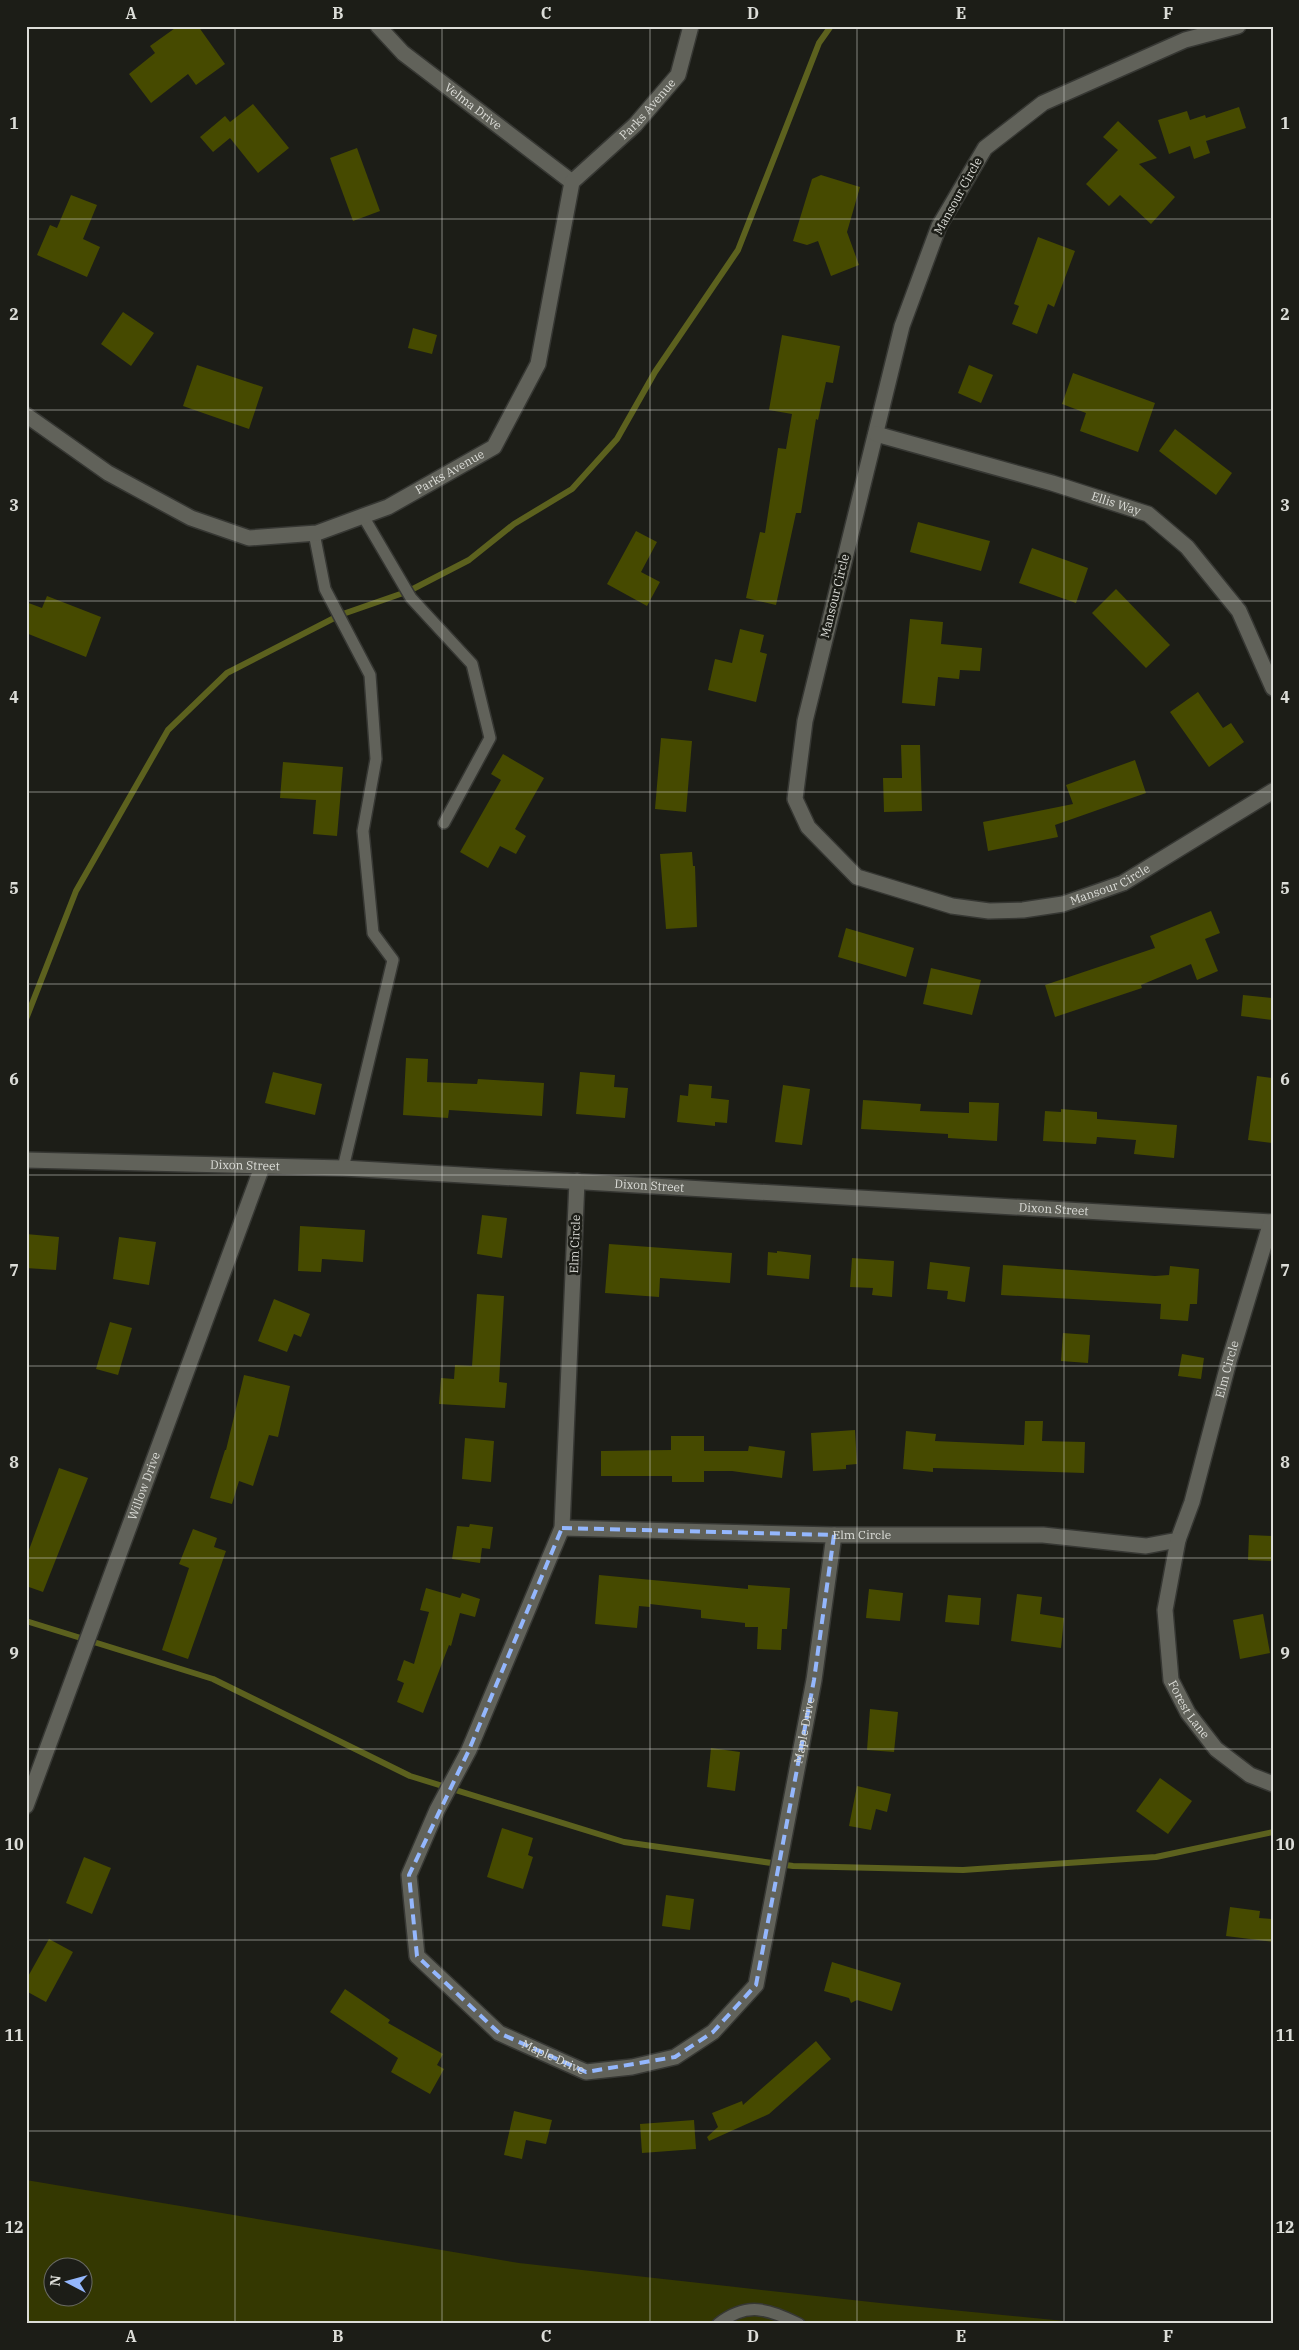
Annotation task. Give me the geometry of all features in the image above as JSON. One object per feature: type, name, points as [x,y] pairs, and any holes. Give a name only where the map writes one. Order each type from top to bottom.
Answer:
[{"type":"street","name":"Velma Drive","points":[[378,26],[403,53],[572,182]]},
{"type":"street","name":"Parks Avenue","points":[[26,415],[108,473],[191,518],[249,538],[314,533],[388,507],[494,446],[538,364],[572,182],[635,125],[678,75],[691,26]]},
{"type":"street","name":"Mansour Circle","points":[[1238,26],[1185,40],[1043,103],[985,148],[939,226],[902,326],[805,721],[795,798],[808,827],[857,877],[952,906],[980,910],[1023,910],[1062,904],[1123,883],[1273,791]]},
{"type":"street","name":"Ellis Way","points":[[876,434],[1052,483],[1148,514],[1187,547],[1239,611],[1273,688]]},
{"type":"street","name":"Dixon Street","points":[[26,1160],[343,1168],[577,1180],[1272,1222]]},
{"type":"street","name":"Willow Drive","points":[[26,1806],[262,1167]]},
{"type":"street","name":"Elm Circle","points":[[577,1180],[562,1528],[834,1535],[1043,1535],[1146,1546],[1178,1540],[1192,1502],[1229,1361],[1272,1222]]},
{"type":"street","name":"Maple Drive","points":[[562,1528],[469,1750],[437,1810],[409,1875],[417,1956],[499,2033],[586,2072],[632,2067],[675,2057],[713,2032],[756,1986],[814,1680],[834,1535]]},
{"type":"street","name":"Forest Lane","points":[[1178,1540],[1165,1610],[1171,1680],[1188,1714],[1216,1749],[1250,1775],[1273,1784]]},
{"type":"lane","points":[[363,516],[411,598],[472,664],[490,738],[444,822]]},
{"type":"lane","points":[[314,533],[325,588],[370,675],[376,759],[363,831],[373,933],[393,960],[343,1168]]},
{"type":"lane","points":[[718,2324],[729,2316],[750,2308],[773,2312],[799,2324]]},
{"type":"highlighted area","points":[[562,1528],[834,1535],[814,1680],[756,1985],[713,2032],[675,2057],[586,2072],[499,2033],[417,1956],[409,1875],[469,1750]]},
{"type":"green space","points":[[26,2180],[519,2263],[880,2303],[1095,2324],[26,2324]]},
{"type":"building","points":[[178,26],[198,26],[225,64],[196,85],[188,74],[151,103],[129,74],[155,53],[150,46]]},
{"type":"building","points":[[253,104],[289,148],[258,173],[230,138],[213,152],[200,137],[225,116],[230,122]]},
{"type":"building","points":[[1239,107],[1246,128],[1206,141],[1210,153],[1194,159],[1190,146],[1169,154],[1158,120],[1187,111],[1190,120],[1205,115],[1206,118]]},
{"type":"building","points":[[1118,121],[1157,158],[1139,164],[1175,197],[1151,224],[1120,195],[1109,206],[1086,184],[1118,150],[1103,137]]},
{"type":"building","points":[[357,148],[380,211],[353,221],[330,158]]},
{"type":"building","points":[[821,175],[860,187],[847,232],[859,265],[831,276],[818,241],[807,245],[793,241],[812,179]]},
{"type":"building","points":[[71,195],[97,205],[83,239],[100,247],[87,277],[37,255],[50,225],[57,228]]},
{"type":"building","points":[[1038,237],[1075,251],[1054,307],[1048,304],[1037,334],[1012,324],[1019,306],[1014,304]]},
{"type":"building","points":[[123,312],[154,333],[131,366],[101,344]]},
{"type":"building","points":[[413,328],[437,335],[432,354],[408,348]]},
{"type":"building","points":[[782,335],[840,346],[833,383],[826,382],[818,420],[816,419],[801,513],[796,513],[776,605],[746,598],[760,532],[765,533],[778,448],[786,449],[792,414],[769,410]]},
{"type":"building","points":[[197,365],[263,387],[249,429],[183,406]]},
{"type":"building","points":[[969,365],[993,375],[981,403],[958,393]]},
{"type":"building","points":[[1073,373],[1155,403],[1138,452],[1080,431],[1086,413],[1062,404]]},
{"type":"building","points":[[1175,429],[1232,473],[1216,495],[1159,451]]},
{"type":"building","points":[[918,522],[990,541],[981,571],[910,552]]},
{"type":"building","points":[[636,531],[657,542],[641,572],[660,582],[647,606],[607,584]]},
{"type":"building","points":[[1032,548],[1088,568],[1076,603],[1019,583]]},
{"type":"building","points":[[1116,589],[1170,645],[1146,668],[1092,613]]},
{"type":"building","points":[[47,596],[101,617],[86,657],[26,633],[26,602],[42,608]]},
{"type":"building","points":[[910,619],[943,622],[941,644],[982,648],[980,671],[960,670],[959,679],[938,677],[935,706],[902,703]]},
{"type":"building","points":[[740,629],[764,635],[760,652],[767,654],[756,702],[708,690],[715,659],[732,663]]},
{"type":"building","points":[[1198,692],[1223,728],[1231,723],[1244,742],[1209,767],[1170,712]]},
{"type":"building","points":[[661,738],[692,741],[686,812],[655,809]]},
{"type":"building","points":[[901,745],[920,745],[922,811],[884,812],[883,778],[902,778]]},
{"type":"building","points":[[503,754],[544,778],[515,829],[526,836],[516,854],[500,846],[488,868],[460,852],[501,780],[491,774]]},
{"type":"building","points":[[1135,760],[1146,793],[1055,825],[1058,837],[988,851],[983,822],[1073,804],[1066,785]]},
{"type":"building","points":[[283,762],[343,767],[337,836],[313,834],[316,800],[280,798]]},
{"type":"building","points":[[692,852],[693,866],[695,866],[697,927],[666,929],[660,854]]},
{"type":"building","points":[[1211,911],[1220,933],[1205,939],[1218,971],[1197,980],[1191,964],[1141,985],[1142,988],[1055,1017],[1045,985],[1155,948],[1150,936]]},
{"type":"building","points":[[846,928],[914,948],[906,977],[838,957]]},
{"type":"building","points":[[931,968],[981,980],[972,1015],[923,1004]]},
{"type":"building","points":[[1243,995],[1273,998],[1273,1020],[1241,1016]]},
{"type":"building","points":[[406,1058],[428,1059],[427,1082],[477,1084],[478,1079],[544,1083],[542,1116],[449,1110],[448,1118],[403,1115]]},
{"type":"building","points":[[273,1072],[322,1084],[315,1115],[265,1103]]},
{"type":"building","points":[[580,1072],[615,1075],[614,1087],[628,1088],[625,1118],[576,1114]]},
{"type":"building","points":[[1257,1076],[1273,1078],[1273,1143],[1248,1140]]},
{"type":"building","points":[[689,1084],[712,1086],[711,1098],[729,1100],[727,1123],[715,1122],[715,1126],[677,1122],[680,1095],[688,1096]]},
{"type":"building","points":[[783,1085],[810,1089],[802,1145],[775,1142]]},
{"type":"building","points":[[863,1100],[921,1104],[920,1111],[969,1113],[969,1102],[999,1103],[997,1141],[948,1138],[948,1134],[861,1129]]},
{"type":"building","points":[[1061,1109],[1097,1112],[1097,1119],[1177,1125],[1174,1158],[1134,1154],[1136,1140],[1097,1137],[1096,1144],[1043,1141],[1045,1111],[1061,1112]]},
{"type":"building","points":[[482,1215],[507,1218],[502,1258],[477,1254]]},
{"type":"building","points":[[300,1226],[365,1230],[363,1262],[322,1259],[321,1272],[298,1271]]},
{"type":"building","points":[[26,1234],[59,1237],[56,1270],[26,1268]]},
{"type":"building","points":[[119,1237],[156,1242],[149,1285],[113,1279]]},
{"type":"building","points":[[609,1244],[732,1253],[730,1283],[660,1278],[659,1297],[605,1293]]},
{"type":"building","points":[[777,1251],[811,1255],[809,1279],[767,1275],[768,1252],[777,1253]]},
{"type":"building","points":[[852,1258],[894,1261],[892,1297],[872,1295],[873,1288],[850,1287]]},
{"type":"building","points":[[930,1262],[970,1267],[965,1302],[947,1299],[948,1291],[927,1289]]},
{"type":"building","points":[[1003,1265],[1155,1276],[1169,1275],[1170,1266],[1199,1269],[1197,1304],[1190,1304],[1188,1321],[1160,1319],[1161,1304],[1001,1295]]},
{"type":"building","points":[[477,1294],[504,1296],[499,1382],[507,1383],[505,1408],[439,1404],[441,1378],[454,1379],[455,1365],[472,1366]]},
{"type":"building","points":[[274,1299],[310,1314],[301,1337],[294,1334],[287,1352],[258,1341]]},
{"type":"building","points":[[110,1322],[132,1328],[118,1375],[96,1369]]},
{"type":"building","points":[[1063,1333],[1090,1335],[1088,1363],[1061,1361]]},
{"type":"building","points":[[1182,1354],[1204,1358],[1201,1379],[1178,1376]]},
{"type":"building","points":[[244,1375],[290,1386],[278,1437],[269,1435],[253,1486],[239,1481],[232,1504],[210,1498],[226,1450]]},
{"type":"building","points":[[1025,1421],[1043,1421],[1042,1441],[1085,1442],[1084,1473],[933,1468],[933,1472],[903,1469],[906,1431],[936,1434],[935,1441],[1024,1445]]},
{"type":"building","points":[[855,1430],[857,1464],[846,1465],[846,1469],[813,1471],[811,1433]]},
{"type":"building","points":[[671,1436],[704,1436],[704,1451],[748,1451],[749,1446],[785,1451],[782,1478],[732,1471],[704,1471],[704,1482],[672,1482],[672,1476],[601,1476],[601,1451],[671,1450]]},
{"type":"building","points":[[465,1438],[494,1441],[491,1482],[462,1479]]},
{"type":"building","points":[[59,1468],[88,1478],[43,1592],[26,1586],[26,1558]]},
{"type":"building","points":[[470,1524],[493,1527],[490,1549],[482,1548],[480,1563],[452,1559],[457,1526],[469,1527]]},
{"type":"building","points":[[193,1529],[217,1538],[214,1547],[226,1551],[188,1659],[162,1650],[189,1568],[179,1564]]},
{"type":"building","points":[[1249,1535],[1273,1536],[1273,1561],[1248,1560]]},
{"type":"building","points":[[599,1575],[748,1589],[748,1585],[790,1588],[787,1629],[782,1629],[781,1650],[757,1649],[758,1627],[745,1627],[745,1623],[701,1618],[701,1610],[650,1604],[650,1607],[639,1606],[637,1628],[595,1624]]},
{"type":"building","points":[[426,1588],[460,1598],[462,1593],[480,1599],[475,1617],[460,1613],[451,1646],[449,1645],[423,1713],[397,1702],[404,1683],[397,1680],[404,1660],[414,1664],[429,1612],[420,1610]]},
{"type":"building","points":[[869,1589],[903,1593],[900,1621],[866,1618]]},
{"type":"building","points":[[1017,1594],[1042,1597],[1040,1614],[1064,1618],[1061,1648],[1011,1641]]},
{"type":"building","points":[[948,1595],[981,1598],[979,1625],[945,1622]]},
{"type":"building","points":[[1263,1614],[1270,1653],[1240,1659],[1233,1620]]},
{"type":"building","points":[[870,1709],[898,1712],[894,1752],[867,1750]]},
{"type":"building","points":[[711,1748],[740,1752],[735,1791],[707,1787]]},
{"type":"building","points":[[1160,1778],[1192,1801],[1168,1834],[1136,1811]]},
{"type":"building","points":[[857,1786],[891,1794],[887,1812],[876,1809],[871,1830],[849,1826]]},
{"type":"building","points":[[502,1828],[533,1838],[528,1855],[533,1857],[523,1889],[487,1877]]},
{"type":"building","points":[[84,1857],[111,1868],[92,1914],[66,1903]]},
{"type":"building","points":[[666,1895],[694,1899],[690,1930],[662,1926]]},
{"type":"building","points":[[1230,1907],[1260,1911],[1259,1918],[1273,1919],[1273,1942],[1226,1936]]},
{"type":"building","points":[[49,1939],[73,1952],[46,2002],[26,1991],[26,1980]]},
{"type":"building","points":[[832,1962],[901,1983],[892,2011],[857,2000],[851,2003],[849,1998],[824,1991]]},
{"type":"building","points":[[345,1989],[390,2020],[388,2023],[443,2054],[437,2065],[444,2069],[430,2094],[391,2072],[398,2058],[330,2012]]},
{"type":"building","points":[[816,2041],[831,2059],[769,2114],[709,2141],[707,2137],[718,2127],[712,2113],[742,2101],[743,2105]]},
{"type":"building","points":[[514,2111],[552,2120],[546,2144],[526,2140],[522,2159],[504,2155]]},
{"type":"building","points":[[694,2120],[696,2149],[642,2153],[640,2124]]},
{"type":"waterway","points":[[26,1019],[76,891],[168,730],[227,673],[340,615],[409,591],[469,560],[514,524],[572,489],[617,439],[655,372],[738,250],[819,43],[831,26]]},
{"type":"waterway","points":[[26,1621],[213,1679],[410,1776],[624,1842],[793,1866],[963,1870],[1156,1857],[1273,1832]]}]
